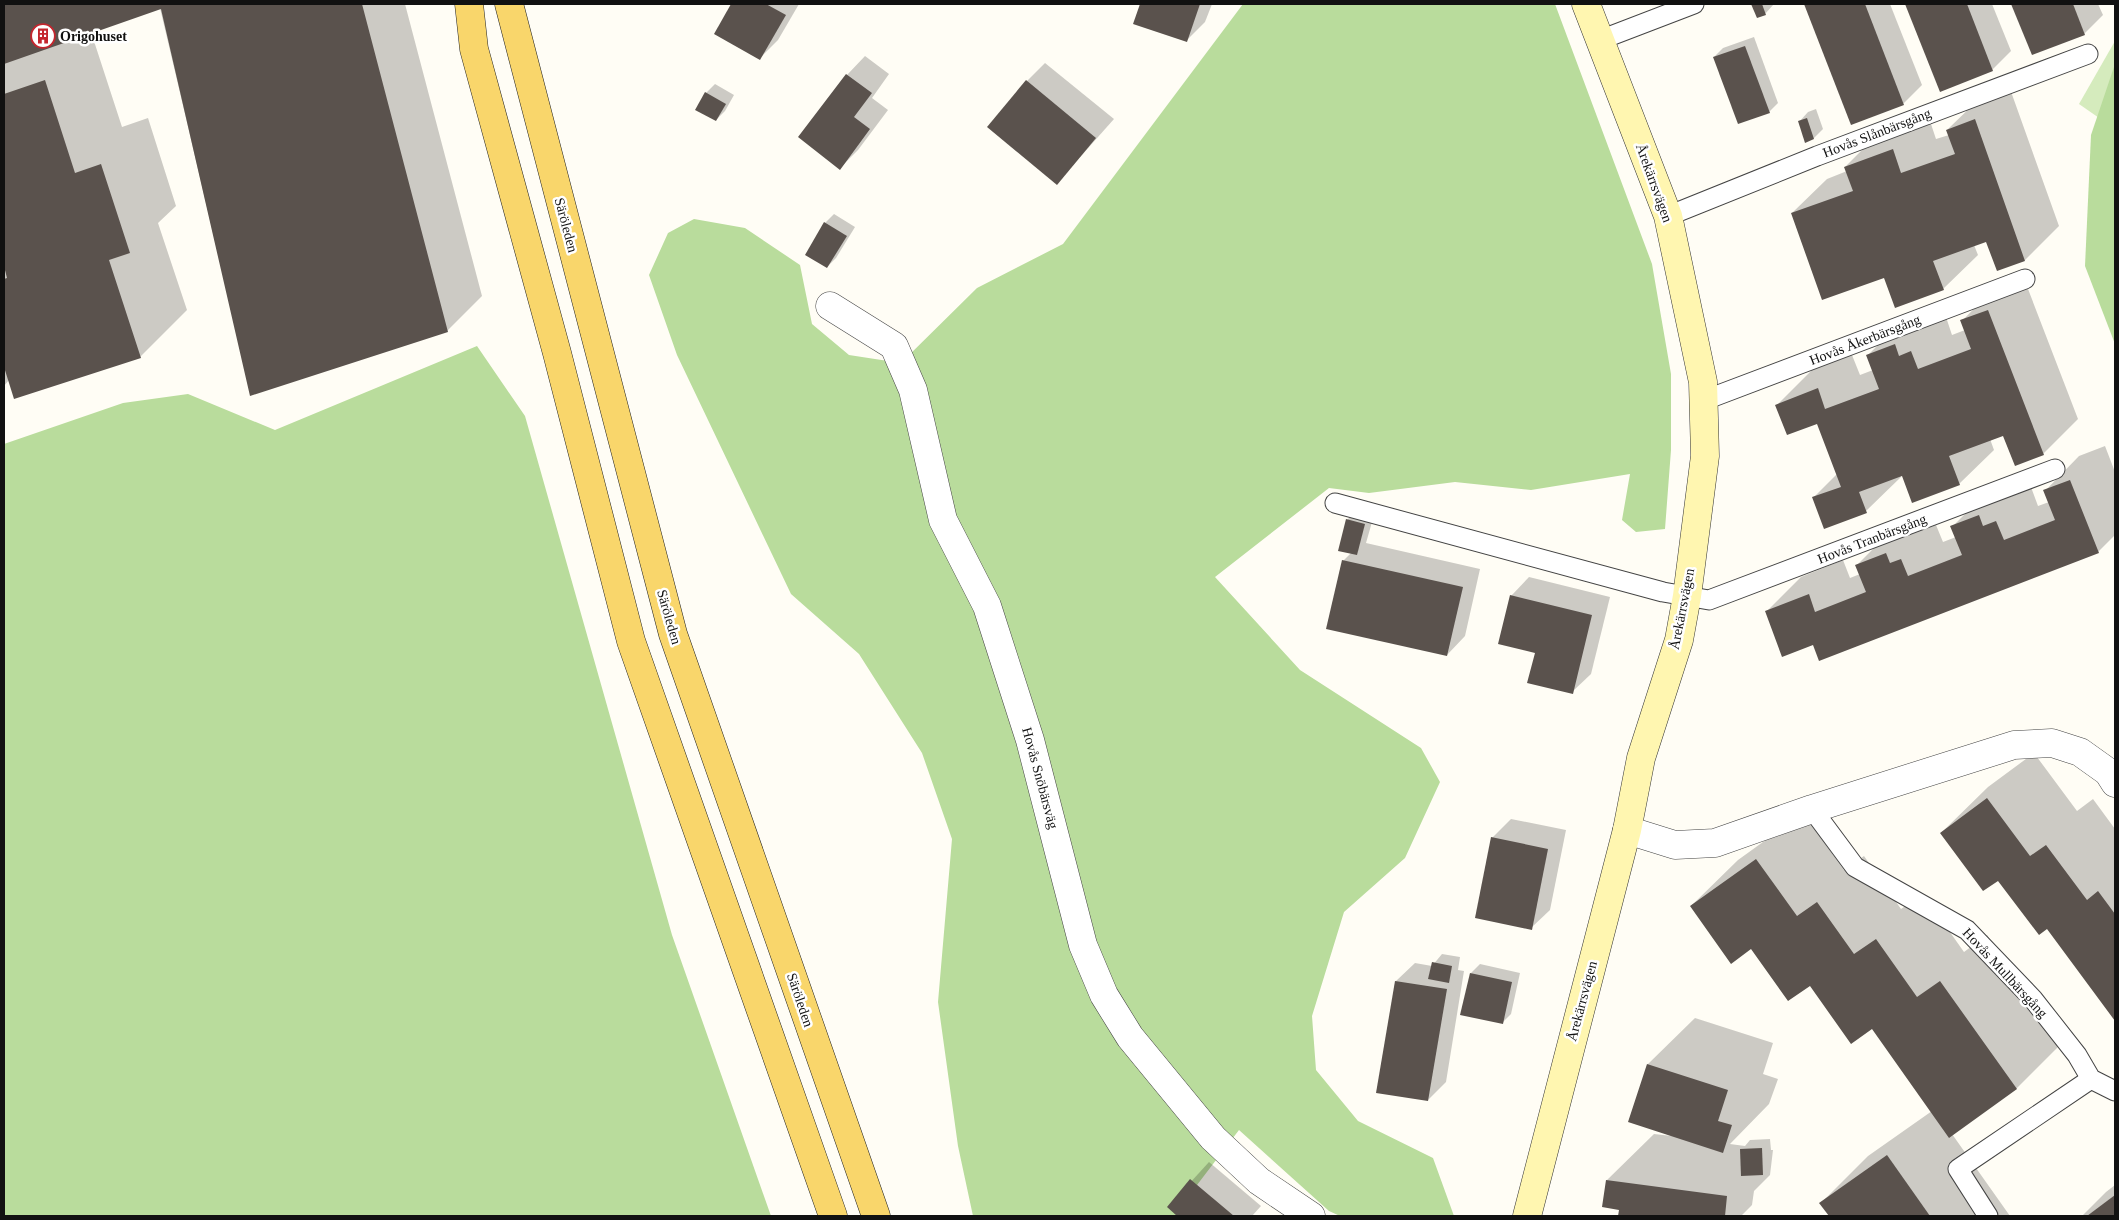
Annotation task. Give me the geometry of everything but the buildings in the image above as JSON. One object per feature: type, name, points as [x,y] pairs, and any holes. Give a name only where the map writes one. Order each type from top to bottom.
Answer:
[{"type":"main road","points":[[450,4],[474,49]]},
{"type":"main road","points":[[469,4],[474,49],[557,353],[631,641],[833,1216]]},
{"type":"main road","name":"Säröleden","points":[[509,4],[672,634],[876,1216]]},
{"type":"street","name":"Årekärrsvägen","points":[[1527,1216],[1627,830],[1641,758],[1678,640],[1687,596],[1705,456],[1705,400],[1703,382],[1668,216],[1586,4]]},
{"type":"street","name":"Hovås Snöbärsväg","points":[[830,306],[894,346],[913,390],[943,520],[987,606],[1030,740],[1083,945],[1104,996],[1130,1037],[1213,1138],[1259,1181],[1311,1216]]},
{"type":"street","points":[[1627,830],[1675,845],[1715,843],[1812,808],[2014,745],[2052,743],[2080,752],[2108,772],[2115,783]]},
{"type":"lane","points":[[1600,40],[1694,4]]},
{"type":"lane","name":"Hovås Slånbärsgång","points":[[1668,216],[1826,152],[2088,54]]},
{"type":"lane","name":"Hovås Åkerbärsgång","points":[[1705,400],[2025,278]]},
{"type":"lane","name":"Hovås Tranbärsgång","points":[[1335,503],[1618,580],[1709,600],[2055,469]]},
{"type":"lane","name":"Hovås Mullbärsgång","points":[[1812,808],[1855,867],[1967,930],[2033,999],[2077,1055],[2091,1079]]},
{"type":"lane","points":[[1988,1216],[1958,1169],[2091,1079],[2115,1091]]},
{"type":"green space","points":[[1243,4],[1555,4],[1652,264],[1671,374],[1671,450],[1665,529],[1636,532],[1622,520],[1630,474],[1531,490],[1455,482],[1369,493],[1329,488],[1215,577],[1300,670],[1421,748],[1440,782],[1405,858],[1344,912],[1312,1016],[1316,1070],[1358,1121],[1433,1158],[1454,1216],[1340,1216],[1329,1211],[1239,1130],[1197,1185],[1194,1216],[973,1216],[958,1146],[938,1002],[952,839],[922,753],[859,654],[791,594],[677,355],[649,275],[668,233],[694,219],[745,228],[800,265],[812,324],[849,355],[901,363],[977,288],[1063,244]]},
{"type":"green space","points":[[2115,41],[2115,129],[2079,104]]},
{"type":"green space","points":[[2115,64],[2115,344],[2085,266],[2091,135]]},
{"type":"green space","points":[[477,346],[525,416],[672,935],[771,1216],[4,1216],[4,444],[123,403],[188,394],[275,430]]},
{"type":"place","name":"Origohuset","points":[[43,36]]}]
